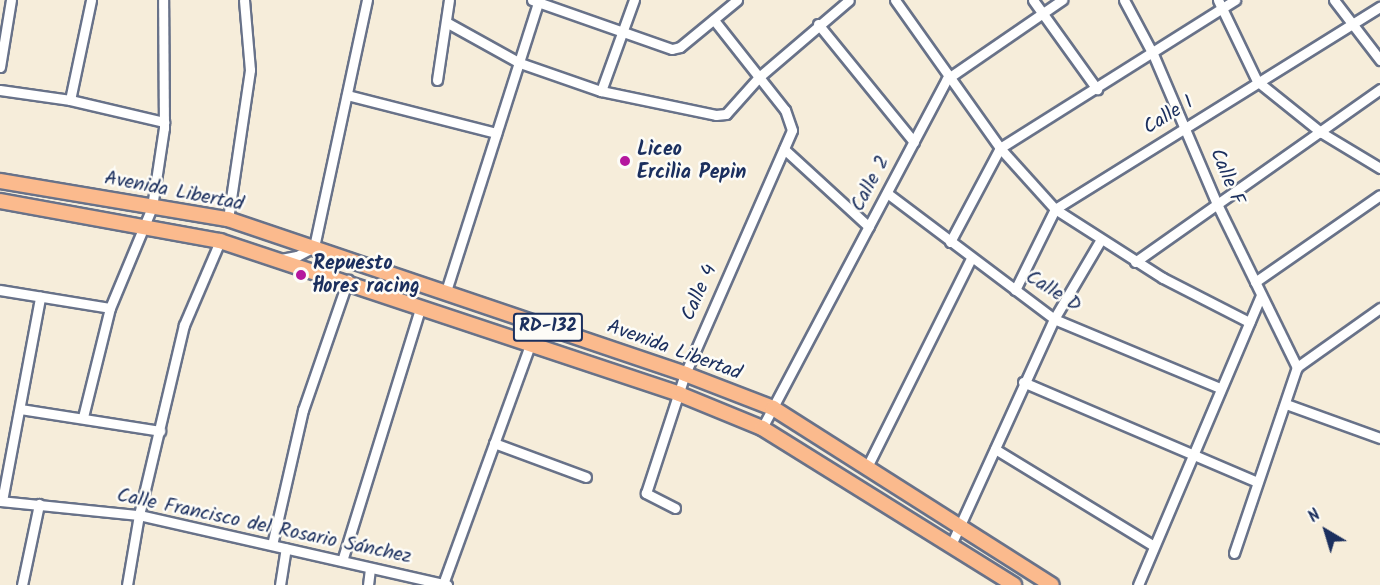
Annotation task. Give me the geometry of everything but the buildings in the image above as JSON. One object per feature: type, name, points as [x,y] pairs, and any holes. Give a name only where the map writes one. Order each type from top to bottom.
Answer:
[{"type":"main road","name":"Avenida Libertad","points":[[0,181],[228,219],[446,291],[685,374],[773,408],[1052,585]]},
{"type":"main road","name":"Avenida Libertad","points":[[0,201],[144,224],[220,241],[348,280],[680,394],[762,428],[1014,585]]},
{"type":"street","points":[[0,67],[11,0]]},
{"type":"street","points":[[70,100],[91,0]]},
{"type":"street","points":[[83,417],[110,308],[152,207],[164,122],[163,0]]},
{"type":"street","points":[[228,219],[250,70],[244,0]]},
{"type":"street","points":[[277,258],[297,256],[314,247],[367,0]]},
{"type":"street","points":[[437,80],[449,0]]},
{"type":"street","points":[[446,291],[520,63],[537,0],[623,29],[672,49],[680,47],[736,0]]},
{"type":"street","points":[[601,91],[634,0]]},
{"type":"street","points":[[446,22],[520,63],[601,91],[716,115],[726,114],[759,77],[818,24],[849,0]]},
{"type":"street","points":[[895,0],[1000,148],[1055,208],[1100,241],[1135,262],[1249,322]]},
{"type":"street","points":[[1033,0],[1097,89]]},
{"type":"street","name":"Calle 2","points":[[762,428],[951,76],[1062,0]]},
{"type":"street","name":"Calle F","points":[[1124,0],[1153,54],[1217,204],[1297,367]]},
{"type":"street","points":[[950,242],[1000,148],[1153,54],[1220,4],[1235,0]]},
{"type":"street","points":[[1334,0],[1380,60]]},
{"type":"street","points":[[1220,4],[1257,81],[1322,133],[1380,168]]},
{"type":"street","name":"Calle I","points":[[1055,208],[1380,7]]},
{"type":"street","points":[[714,20],[759,77]]},
{"type":"street","points":[[818,24],[914,142]]},
{"type":"street","name":"Calle 4","points":[[675,508],[646,493],[685,374],[792,130],[791,120],[759,77]]},
{"type":"street","points":[[1135,262],[1322,133],[1380,89]]},
{"type":"street","points":[[0,90],[70,100],[164,122]]},
{"type":"street","points":[[347,95],[496,133]]},
{"type":"street","points":[[784,148],[869,227]]},
{"type":"street","name":"Calle D","points":[[887,193],[970,258],[1054,319],[1220,388]]},
{"type":"street","points":[[1255,282],[1380,195]]},
{"type":"street","points":[[1015,290],[1055,208]]},
{"type":"street","points":[[127,585],[139,515],[184,325],[220,241]]},
{"type":"street","points":[[951,545],[1023,382],[1054,319],[1100,241]]},
{"type":"street","points":[[868,494],[873,471],[970,258]]},
{"type":"street","points":[[272,545],[303,410],[348,280]]},
{"type":"street","points":[[0,290],[110,308]]},
{"type":"street","points":[[1138,585],[1191,453],[1261,295]]},
{"type":"street","points":[[1,501],[40,297]]},
{"type":"street","points":[[342,561],[421,306]]},
{"type":"street","points":[[1234,553],[1297,367],[1380,308]]},
{"type":"street","points":[[445,584],[538,323]]},
{"type":"street","points":[[1023,382],[1258,482]]},
{"type":"street","points":[[1286,404],[1380,438]]},
{"type":"street","points":[[20,409],[83,417],[160,432]]},
{"type":"street","points":[[495,443],[586,477]]},
{"type":"street","points":[[995,449],[1154,546]]},
{"type":"street","name":"Calle Francisco del Rosario Sánchez","points":[[1,501],[139,515],[445,584]]},
{"type":"street","points":[[22,585],[39,504]]},
{"type":"street","points":[[280,585],[286,548]]},
{"type":"street","points":[[368,585],[370,568]]},
{"type":"place","name":"Liceo Ercilia Pepin","points":[[625,161]]},
{"type":"place","name":"Repuesto flores racing","points":[[301,275]]}]
